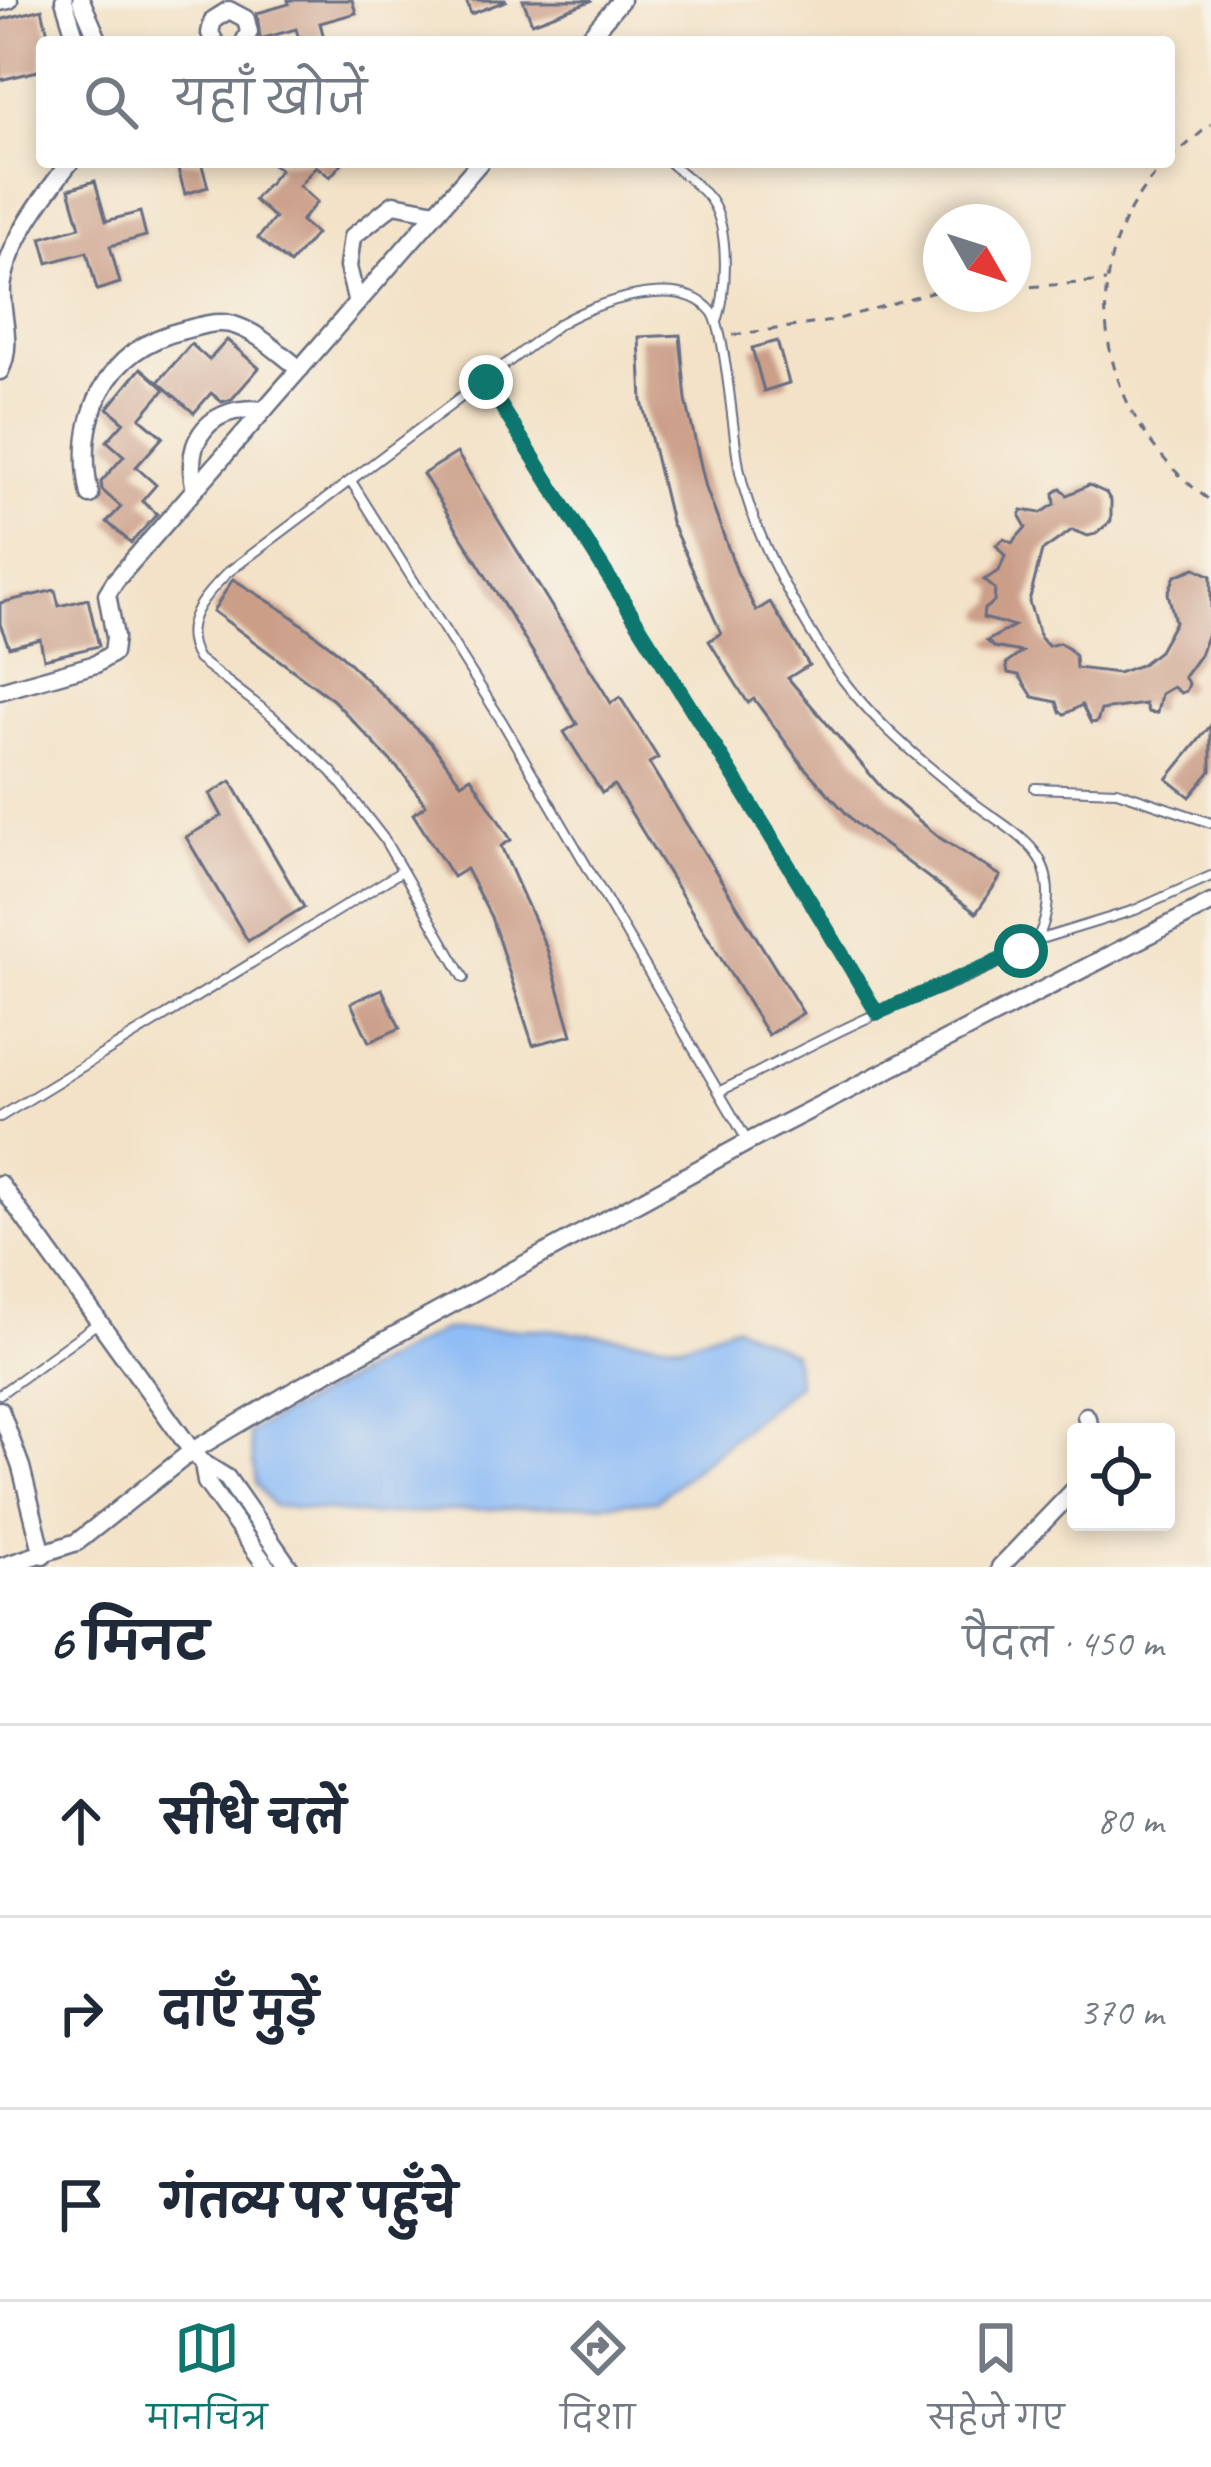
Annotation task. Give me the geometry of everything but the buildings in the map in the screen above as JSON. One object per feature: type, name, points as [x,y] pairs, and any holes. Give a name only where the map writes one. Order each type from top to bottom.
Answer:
[{"type":"street","points":[[64,0],[75,36]]},
{"type":"street","points":[[81,0],[96,36]]},
{"type":"street","points":[[589,36],[621,0]]},
{"type":"street","points":[[212,36],[213,20],[229,10],[246,19],[247,36]]},
{"type":"street","points":[[0,371],[8,338],[1,289],[17,242],[66,168]]},
{"type":"street","points":[[0,691],[96,664],[113,653],[116,637],[107,594],[475,168]]},
{"type":"street","points":[[357,303],[348,267],[352,237],[394,204],[436,212]]},
{"type":"street","points":[[90,495],[85,471],[90,416],[106,378],[134,351],[171,333],[226,322],[249,331],[300,369]]},
{"type":"street","points":[[195,489],[192,451],[208,426],[233,409],[264,410]]},
{"type":"street","points":[[0,1567],[77,1542],[300,1387],[748,1142],[1059,978],[1211,904]]},
{"type":"street","points":[[0,1184],[197,1457],[206,1482],[267,1567]]},
{"type":"street","points":[[1,1403],[43,1555]]},
{"type":"street","points":[[197,1457],[227,1478],[289,1567]]},
{"type":"street","points":[[1000,1567],[1067,1497]]},
{"type":"lane","points":[[676,168],[708,197],[717,213],[726,288],[720,326],[724,377],[741,477],[776,568],[820,648],[857,698],[906,749],[1032,848],[1049,884],[1042,928],[1034,941]]},
{"type":"lane","points":[[464,979],[384,839],[332,772],[272,716],[209,670],[192,649],[190,638],[200,600],[227,573],[560,324],[606,300],[668,295],[692,299],[710,309],[720,326]]},
{"type":"lane","points":[[486,382],[770,832],[877,1013]]},
{"type":"lane","points":[[351,481],[432,606],[748,1142]]},
{"type":"lane","points":[[1034,788],[1118,791],[1211,823]]},
{"type":"lane","points":[[0,1117],[402,871]]},
{"type":"lane","points":[[720,1091],[1034,941],[1136,910],[1211,876]]},
{"type":"lane","points":[[1,1403],[101,1321]]},
{"type":"path","points":[[1175,155],[1211,124]]},
{"type":"path","points":[[1160,168],[1125,222],[1108,280],[1107,338],[1117,384],[1132,418],[1152,449],[1186,484],[1211,501]]},
{"type":"path","points":[[1031,286],[1108,280]]},
{"type":"path","points":[[720,326],[732,336],[832,321],[923,295]]},
{"type":"water","points":[[734,1325],[793,1353],[798,1384],[656,1501],[371,1515],[273,1506],[256,1483],[249,1432],[443,1330],[544,1329],[682,1344]]},
{"type":"route","points":[[486,382],[770,832],[877,1013],[1021,951]]}]
